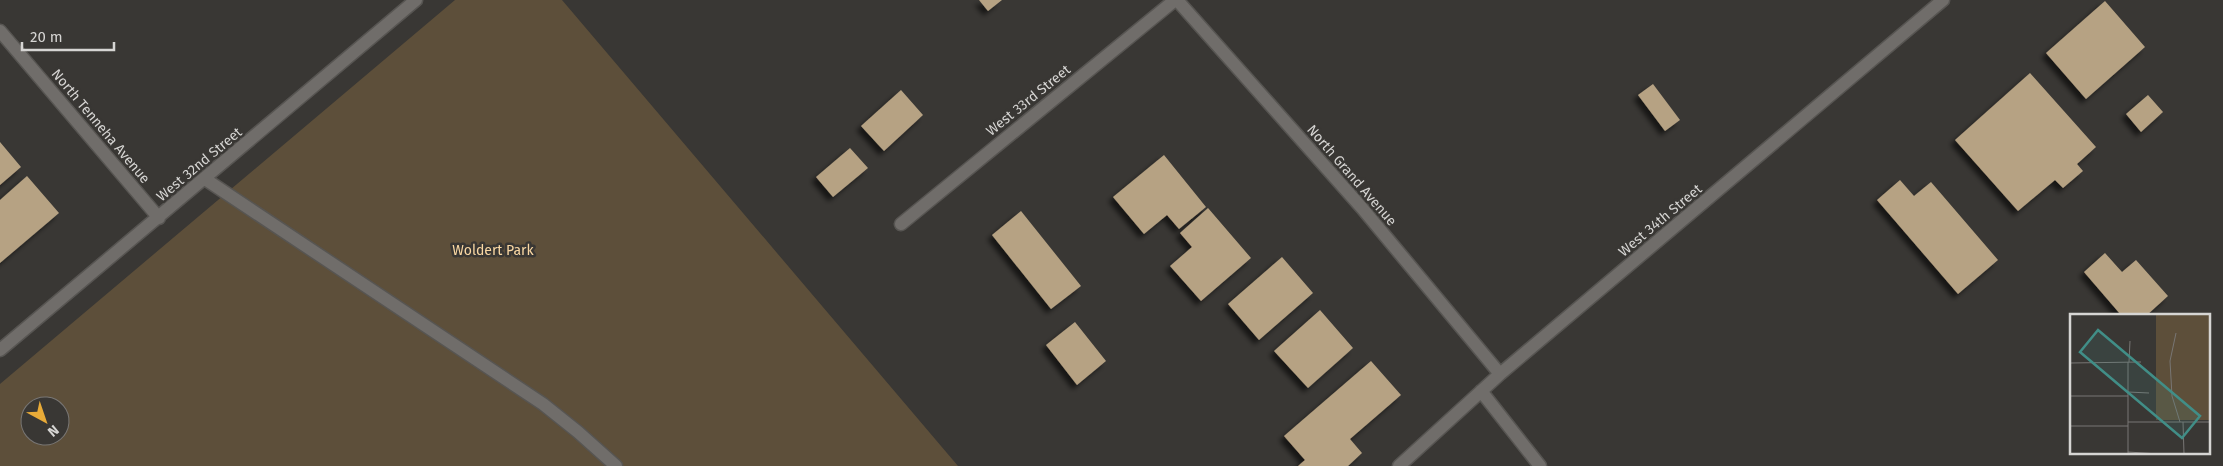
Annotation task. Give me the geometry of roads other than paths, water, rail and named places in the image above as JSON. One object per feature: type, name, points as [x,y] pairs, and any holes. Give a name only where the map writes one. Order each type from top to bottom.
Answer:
[{"type":"street","name":"West 32nd Street","points":[[0,350],[416,0]]},
{"type":"street","name":"West 33rd Street","points":[[901,224],[1176,0]]},
{"type":"street","name":"North Grand Avenue","points":[[1176,0],[1362,208],[1500,374]]},
{"type":"street","name":"West 34th Street","points":[[1399,466],[1500,374],[1943,0]]},
{"type":"street","name":"North Tenneha Avenue","points":[[0,31],[159,218]]},
{"type":"street","points":[[205,179],[543,404],[616,466]]},
{"type":"street","points":[[1481,391],[1540,466]]},
{"type":"park label","name":"Woldert Park","points":[[493,250]]}]
